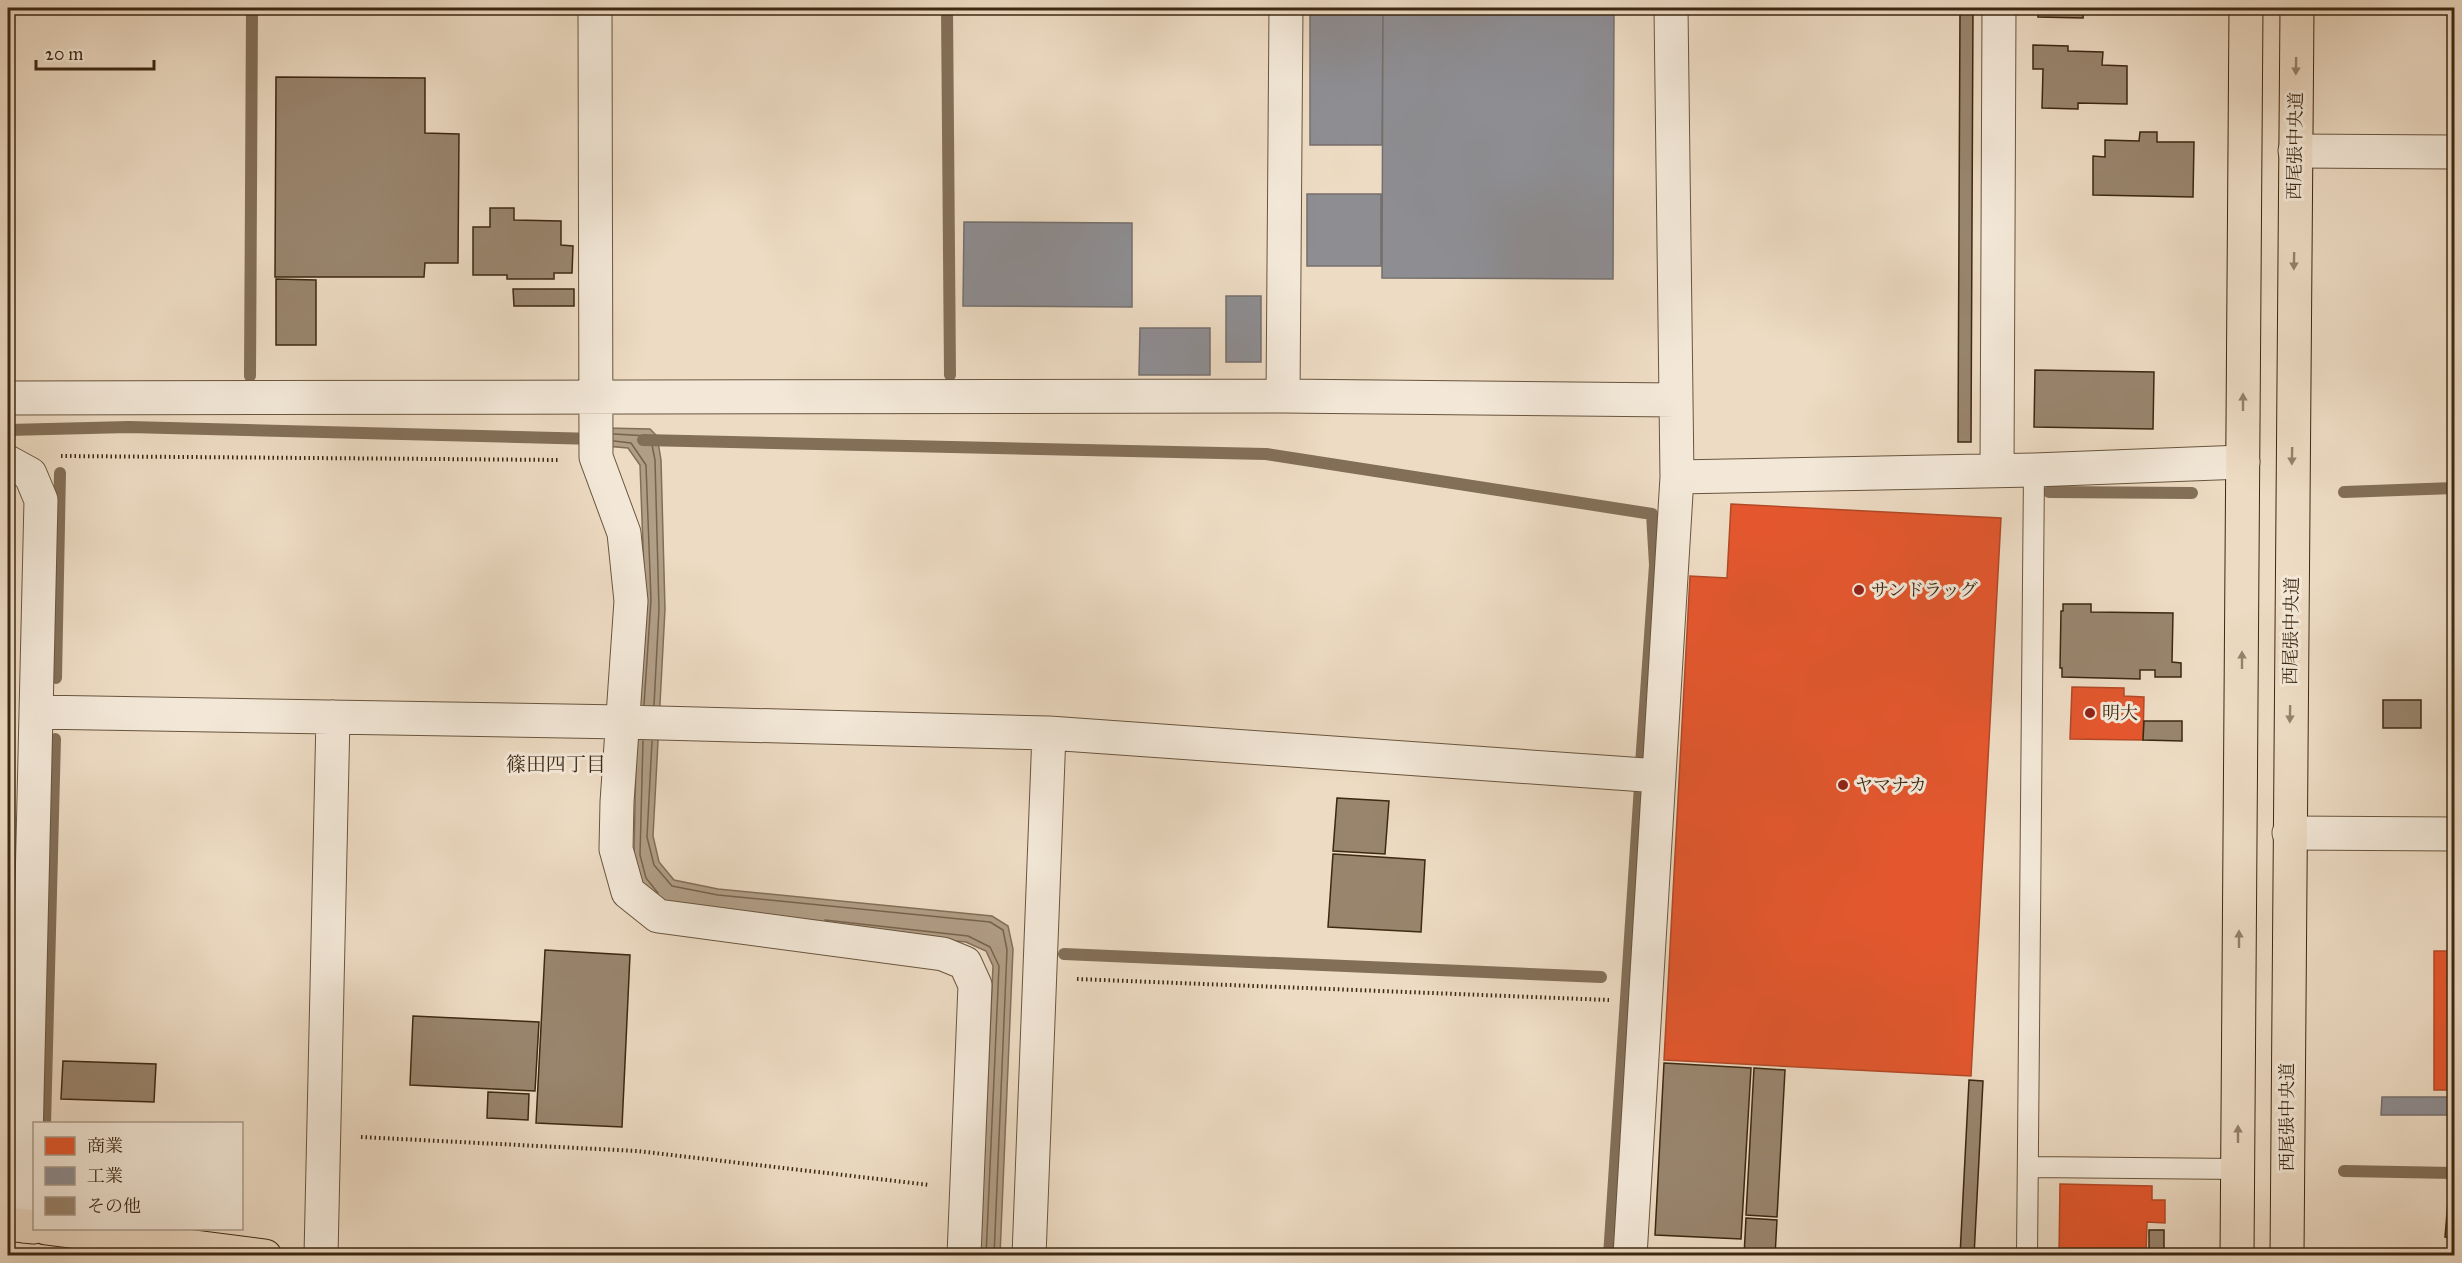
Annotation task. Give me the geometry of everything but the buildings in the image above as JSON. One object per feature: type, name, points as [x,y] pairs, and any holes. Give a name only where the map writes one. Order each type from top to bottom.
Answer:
[{"type":"main road","points":[[2237,1256],[2246,8]]},
{"type":"main road","name":"西尾張中央道","points":[[2287,1256],[2297,8]]},
{"type":"main road","points":[[60,1230],[265,1256]]},
{"type":"street","points":[[596,8],[595,407],[597,457],[624,533],[630,589],[628,723],[616,849],[628,892],[658,916],[943,954],[965,963],[975,986],[964,1256]]},
{"type":"street","points":[[1283,396],[1287,8]]},
{"type":"street","points":[[1630,1256],[1677,477],[1671,8]]},
{"type":"street","points":[[1998,470],[1999,8]]},
{"type":"street","points":[[2295,151],[2454,152]]},
{"type":"street","points":[[8,398],[595,407],[1283,396],[1676,400]]},
{"type":"street","points":[[1677,477],[2034,470],[2243,462]]},
{"type":"street","points":[[19,468],[41,500],[28,1226]]},
{"type":"street","points":[[36,712],[1049,733],[1659,776]]},
{"type":"street","points":[[321,1256],[333,717]]},
{"type":"street","points":[[1029,1256],[1049,733]]},
{"type":"street","points":[[2289,833],[2454,834]]},
{"type":"lane","points":[[2027,1256],[2034,470]]},
{"type":"lane","points":[[2028,1167],[2238,1169]]},
{"type":"path","points":[[19,468],[47,456],[597,457]]},
{"type":"path","points":[[1040,977],[1610,1000]]},
{"type":"path","points":[[324,1135],[637,1151],[967,1189]]},
{"type":"water","points":[[605,428],[650,429],[657,436],[661,460],[665,609],[653,836],[659,862],[674,880],[718,889],[992,916],[1008,926],[1013,949],[1000,1255],[980,1255],[993,966],[986,951],[966,942],[684,910],[658,902],[640,881],[634,856],[637,708],[645,600],[640,465],[628,448],[605,446]]},
{"type":"waterway","points":[[250,376],[252,8]]},
{"type":"waterway","points":[[947,8],[950,375]]},
{"type":"waterway","points":[[8,430],[129,427],[596,439]]},
{"type":"waterway","points":[[643,440],[1266,454],[1652,514],[1655,565],[1641,764]]},
{"type":"waterway","points":[[56,678],[60,473]]},
{"type":"waterway","points":[[2344,492],[2454,488]]},
{"type":"waterway","points":[[2049,492],[2192,493]]},
{"type":"waterway","points":[[45,1122],[55,739]]},
{"type":"waterway","points":[[1609,1256],[1640,786]]},
{"type":"waterway","points":[[1064,954],[1601,977]]},
{"type":"waterway","points":[[2344,1171],[2454,1173]]},
{"type":"place","name":"サンドラッグ","points":[[1859,590]]},
{"type":"place","name":"明大","points":[[2090,713]]},
{"type":"place","name":"ヤマナカ","points":[[1843,785]]},
{"type":"district","name":"篠田四丁目","points":[[556,764]]}]
